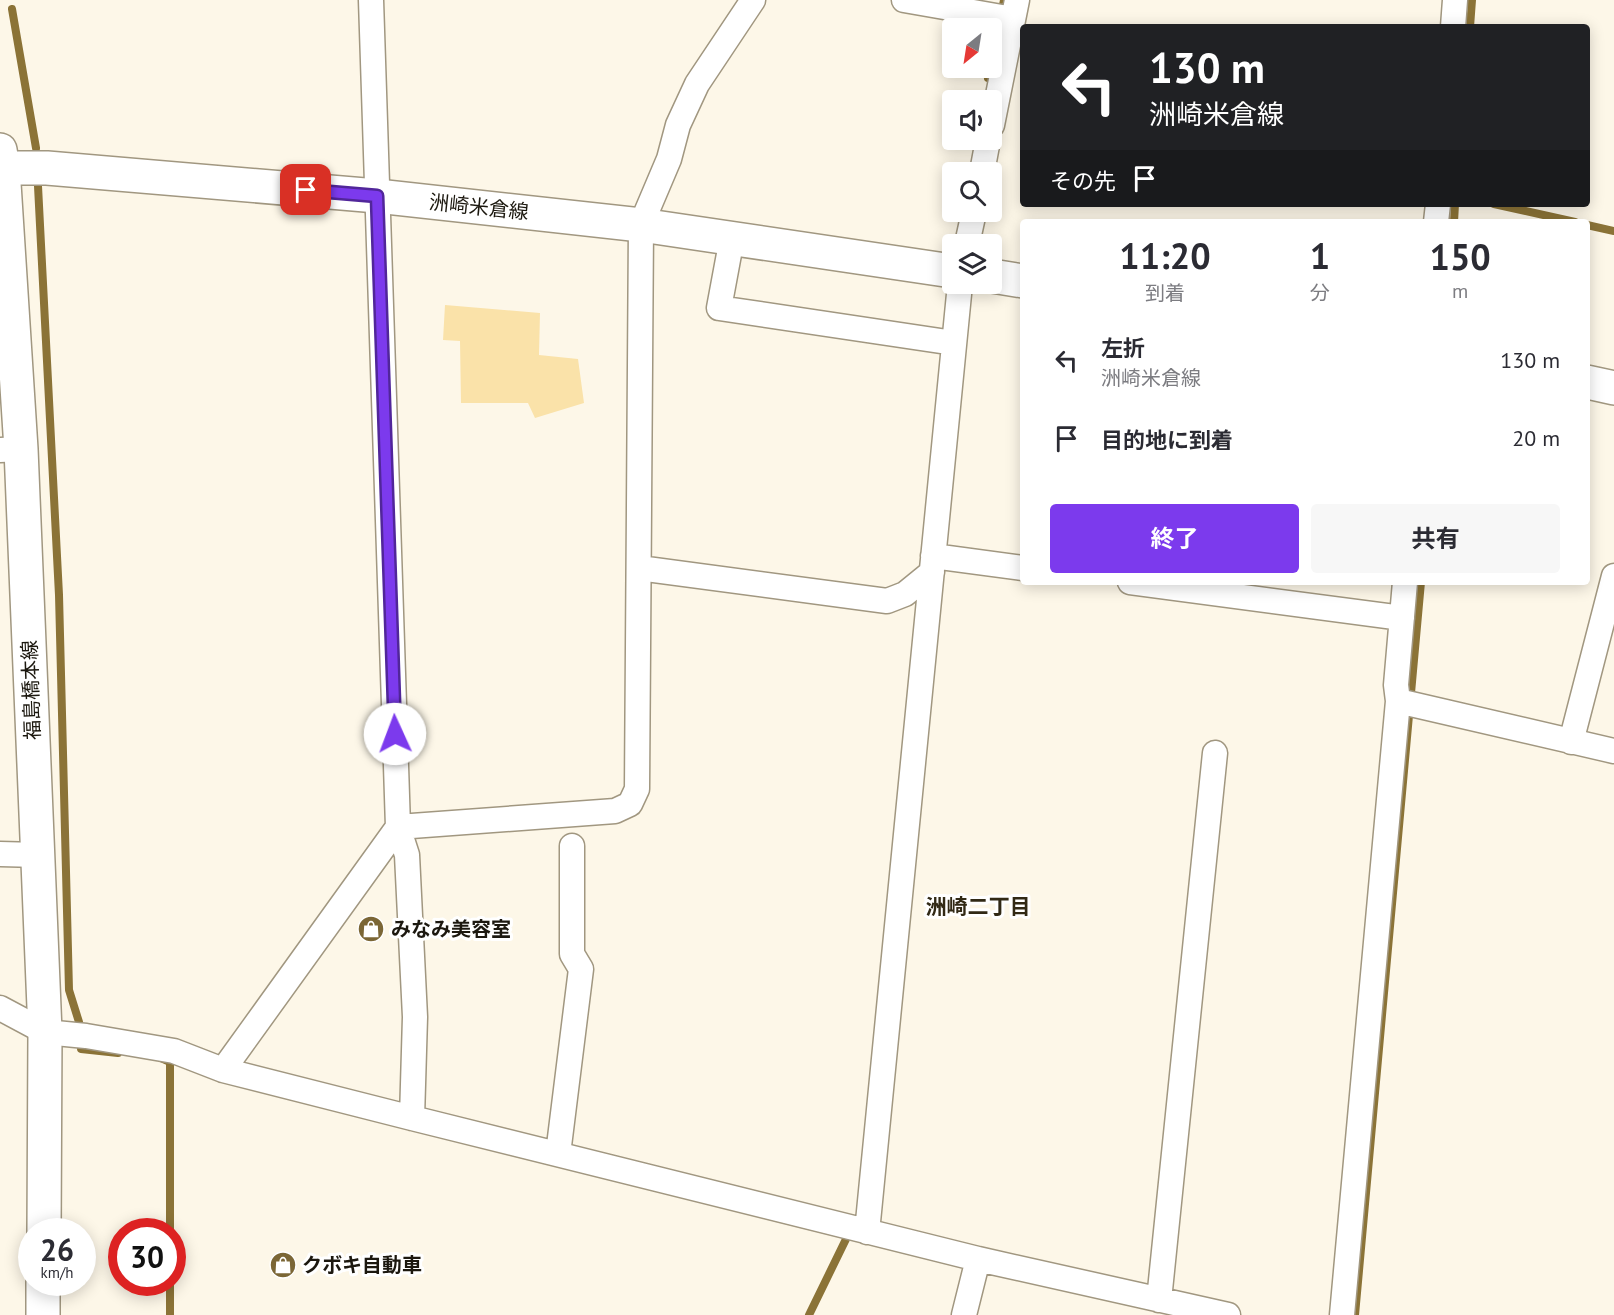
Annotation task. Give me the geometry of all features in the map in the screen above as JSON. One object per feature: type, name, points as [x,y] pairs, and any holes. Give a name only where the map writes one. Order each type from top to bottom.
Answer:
[{"type":"main road","name":"洲崎米倉線","points":[[1,159],[47,168],[377,196],[641,225],[942,270]]},
{"type":"main road","name":"福島橋本線","points":[[1,159],[10,450],[38,855],[68,1034],[46,1218]]},
{"type":"main road","points":[[1002,278],[1020,281]]},
{"type":"main road","points":[[1590,383],[1614,388]]},
{"type":"main road","points":[[43,1296],[43,1315]]},
{"type":"street","points":[[371,0],[398,827],[407,855],[415,1017],[412,1118]]},
{"type":"street","points":[[398,827],[615,811],[630,804],[637,789],[641,225],[669,159],[678,124],[697,84],[753,0]]},
{"type":"street","points":[[904,0],[1008,13],[997,90]]},
{"type":"street","points":[[1453,24],[1455,0]]},
{"type":"street","points":[[732,238],[719,308],[949,343]]},
{"type":"street","points":[[867,1232],[949,343],[958,294]]},
{"type":"street","points":[[639,568],[887,601],[905,594],[927,572],[1020,568]]},
{"type":"street","points":[[1571,742],[1614,576]]},
{"type":"street","points":[[1153,585],[1402,618]]},
{"type":"street","points":[[1342,1315],[1407,703],[1396,685],[1405,585]]},
{"type":"street","points":[[1407,703],[1614,751]]},
{"type":"street","points":[[1159,1300],[1215,753]]},
{"type":"street","points":[[223,1070],[398,827]]},
{"type":"street","points":[[558,1154],[581,969],[572,954],[572,846]]},
{"type":"street","points":[[0,854],[38,855]]},
{"type":"street","points":[[0,1008],[68,1034],[174,1051],[223,1070],[867,1232],[1228,1315]]},
{"type":"street","points":[[964,1315],[978,1259]]},
{"type":"shaded area","points":[[445,305],[540,313],[539,355],[578,359],[584,403],[535,418],[528,403],[461,403],[460,341],[443,340]]},
{"type":"waterway","points":[[1000,18],[1004,0]]},
{"type":"waterway","points":[[1470,24],[1472,0]]},
{"type":"waterway","points":[[12,9],[36,148]]},
{"type":"waterway","points":[[38,186],[59,595],[69,990],[79,1022],[81,1049],[118,1053]]},
{"type":"waterway","points":[[1454,219],[1455,207]]},
{"type":"waterway","points":[[1508,207],[1562,219]]},
{"type":"waterway","points":[[1590,226],[1614,231]]},
{"type":"waterway","points":[[1355,1315],[1421,585]]},
{"type":"waterway","points":[[161,1058],[170,1062],[170,1218]]},
{"type":"waterway","points":[[809,1315],[848,1235]]},
{"type":"waterway","points":[[170,1296],[170,1315]]},
{"type":"place","name":"みなみ美容室","points":[[371,929]]},
{"type":"place","name":"クボキ自動車","points":[[283,1265]]},
{"type":"district","name":"洲崎二丁目","points":[[978,907]]},
{"type":"route","points":[[306,190],[377,196],[395,734]]}]
